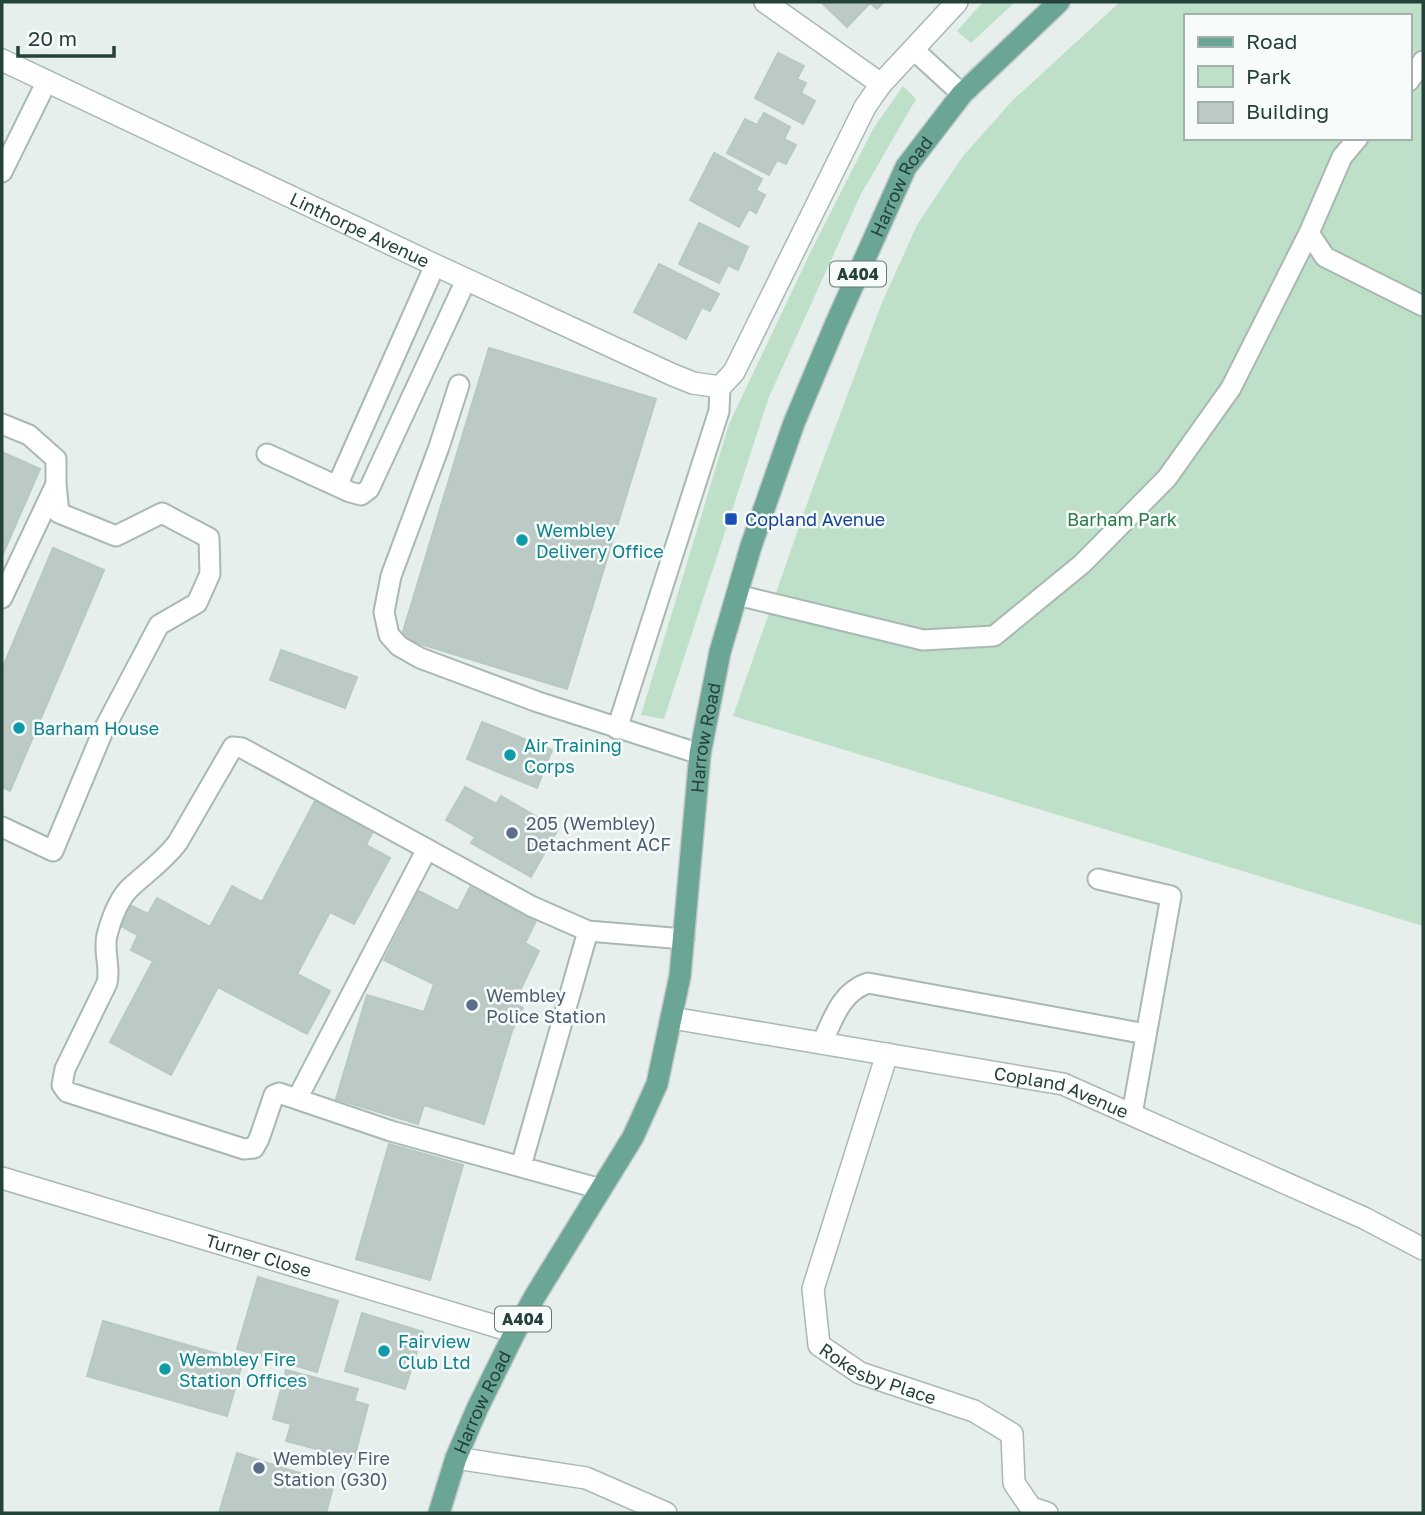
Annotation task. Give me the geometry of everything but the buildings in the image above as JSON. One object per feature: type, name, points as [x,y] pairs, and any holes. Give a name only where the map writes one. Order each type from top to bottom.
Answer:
[{"type":"main road","name":"Harrow Road","points":[[439,1513],[456,1458],[515,1332],[633,1137],[657,1084],[680,976],[701,754],[720,652],[751,546],[794,423],[906,167],[962,94],[1059,2]]},
{"type":"street","points":[[765,2],[881,84]]},
{"type":"street","points":[[720,387],[734,372],[865,107],[881,84],[957,2]]},
{"type":"street","name":"Linthorpe Avenue","points":[[2,60],[673,375],[693,383],[720,387]]},
{"type":"street","name":"Copland Avenue","points":[[672,1018],[1063,1084],[1364,1218],[1423,1249]]},
{"type":"street","name":"Rokesby Place","points":[[887,1054],[813,1289],[819,1345],[860,1373],[974,1411],[1012,1434],[1014,1483],[1031,1508],[1047,1513]]},
{"type":"street","name":"Turner Close","points":[[2,1178],[515,1332]]},
{"type":"street","points":[[456,1458],[586,1478],[666,1513]]},
{"type":"lane","points":[[914,50],[962,94]]},
{"type":"lane","points":[[1411,78],[1423,61]]},
{"type":"lane","points":[[2,172],[47,81]]},
{"type":"lane","points":[[737,595],[923,640],[994,636],[1082,564],[1167,478],[1231,387],[1309,233],[1342,157],[1357,140]]},
{"type":"lane","points":[[1309,233],[1325,257],[1423,306]]},
{"type":"lane","points":[[337,486],[435,265]]},
{"type":"lane","points":[[267,454],[361,495],[369,489],[466,280]]},
{"type":"lane","points":[[460,385],[391,576],[384,612],[389,635],[399,646],[420,658],[617,729],[701,754]]},
{"type":"lane","points":[[617,729],[719,411],[720,387]]},
{"type":"lane","points":[[2,424],[29,435],[56,459],[59,513],[116,537],[162,513],[209,538],[210,574],[197,603],[159,625],[103,732],[53,851],[2,827]]},
{"type":"lane","points":[[2,598],[56,484]]},
{"type":"lane","points":[[601,1189],[391,1131],[279,1093],[274,1095],[254,1148],[244,1149],[67,1092],[62,1085],[62,1078],[107,984],[107,933],[124,894],[170,853],[233,747],[242,748],[531,906],[588,931],[684,939]]},
{"type":"lane","points":[[297,1099],[426,849]]},
{"type":"lane","points":[[1098,879],[1171,897],[1132,1114]]},
{"type":"lane","points":[[521,1166],[588,931]]},
{"type":"lane","points":[[822,1043],[845,996],[855,987],[868,983],[1146,1034]]},
{"type":"green space","points":[[983,2],[1015,2],[971,43],[957,31]]},
{"type":"green space","name":"Barham Park","points":[[1120,2],[1423,2],[1423,926],[733,716],[814,484],[881,305],[917,225],[963,156],[1013,100]]},
{"type":"green space","points":[[903,86],[916,99],[861,194],[769,397],[664,719],[641,715],[729,424],[813,247],[873,129]]},
{"type":"place","name":"Copland Avenue","points":[[731,519]]},
{"type":"place","name":"Wembley Delivery Office","points":[[522,540]]},
{"type":"place","name":"Barham House","points":[[19,728]]},
{"type":"place","name":"Air Training Corps","points":[[510,755]]},
{"type":"place","name":"205 (Wembley) Detachment ACF","points":[[512,833]]},
{"type":"place","name":"Wembley Police Station","points":[[472,1005]]},
{"type":"place","name":"Fairview Club Ltd","points":[[384,1351]]},
{"type":"place","name":"Wembley Fire Station Offices","points":[[165,1369]]},
{"type":"place","name":"Wembley Fire Station (G30)","points":[[259,1468]]}]
